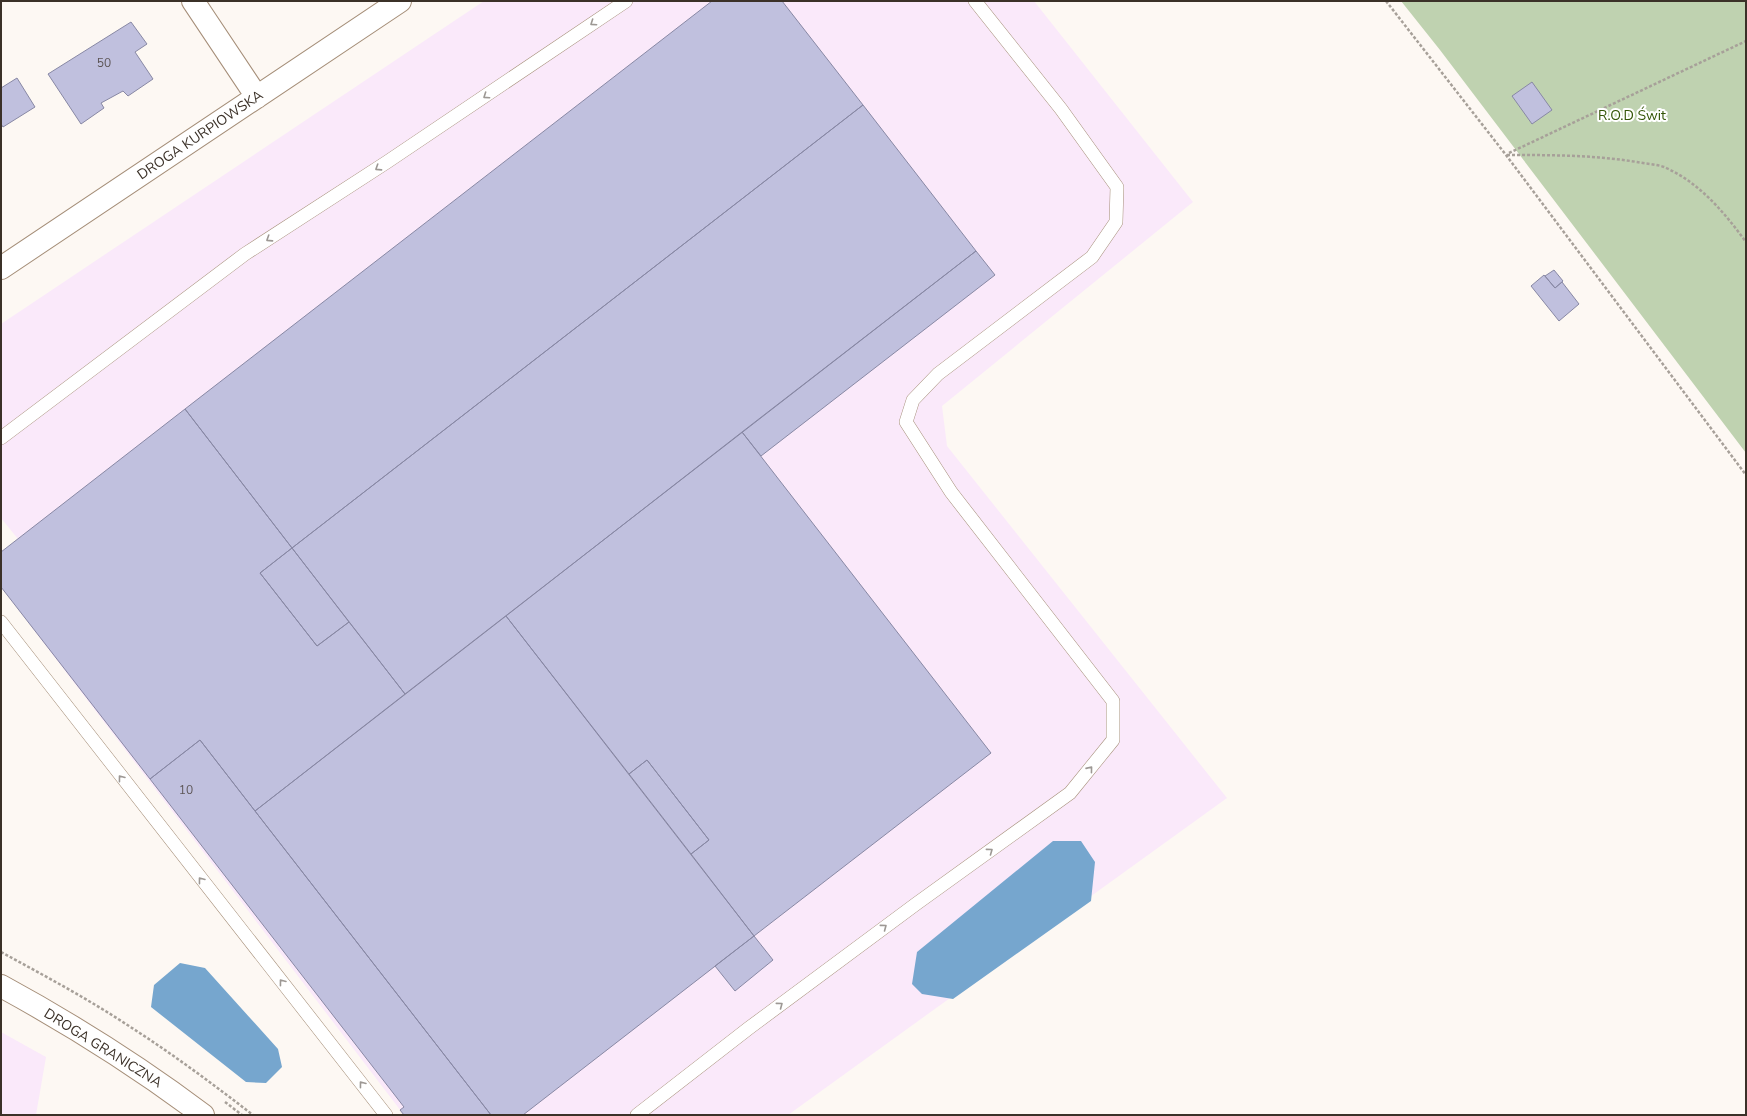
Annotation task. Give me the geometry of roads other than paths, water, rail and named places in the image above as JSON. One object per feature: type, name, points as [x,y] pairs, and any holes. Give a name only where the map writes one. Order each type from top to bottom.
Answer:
[{"type":"street","points":[[192,1],[257,97]]},
{"type":"street","name":"DROGA KURPIOWSKA","points":[[1,268],[400,1]]},
{"type":"street","name":"DROGA GRANICZNA","points":[[1,986],[87,1035],[142,1071],[203,1115]]},
{"type":"lane","points":[[1,438],[245,254],[387,162],[626,1]]},
{"type":"lane","points":[[637,1115],[749,1028],[916,904],[1070,793],[1113,740],[1113,702],[951,492],[906,422],[913,400],[938,374],[1092,257],[1116,222],[1117,187],[1061,109],[976,1]]},
{"type":"lane","points":[[1,622],[386,1115]]},
{"type":"water","points":[[1053,841],[1081,841],[1095,862],[1091,901],[953,999],[922,994],[912,984],[917,952]]},
{"type":"water","points":[[180,963],[205,968],[278,1049],[282,1067],[266,1083],[246,1082],[151,1007],[154,985]]},
{"type":"park label","name":"R.O.D Świt","points":[[1632,115]]}]
